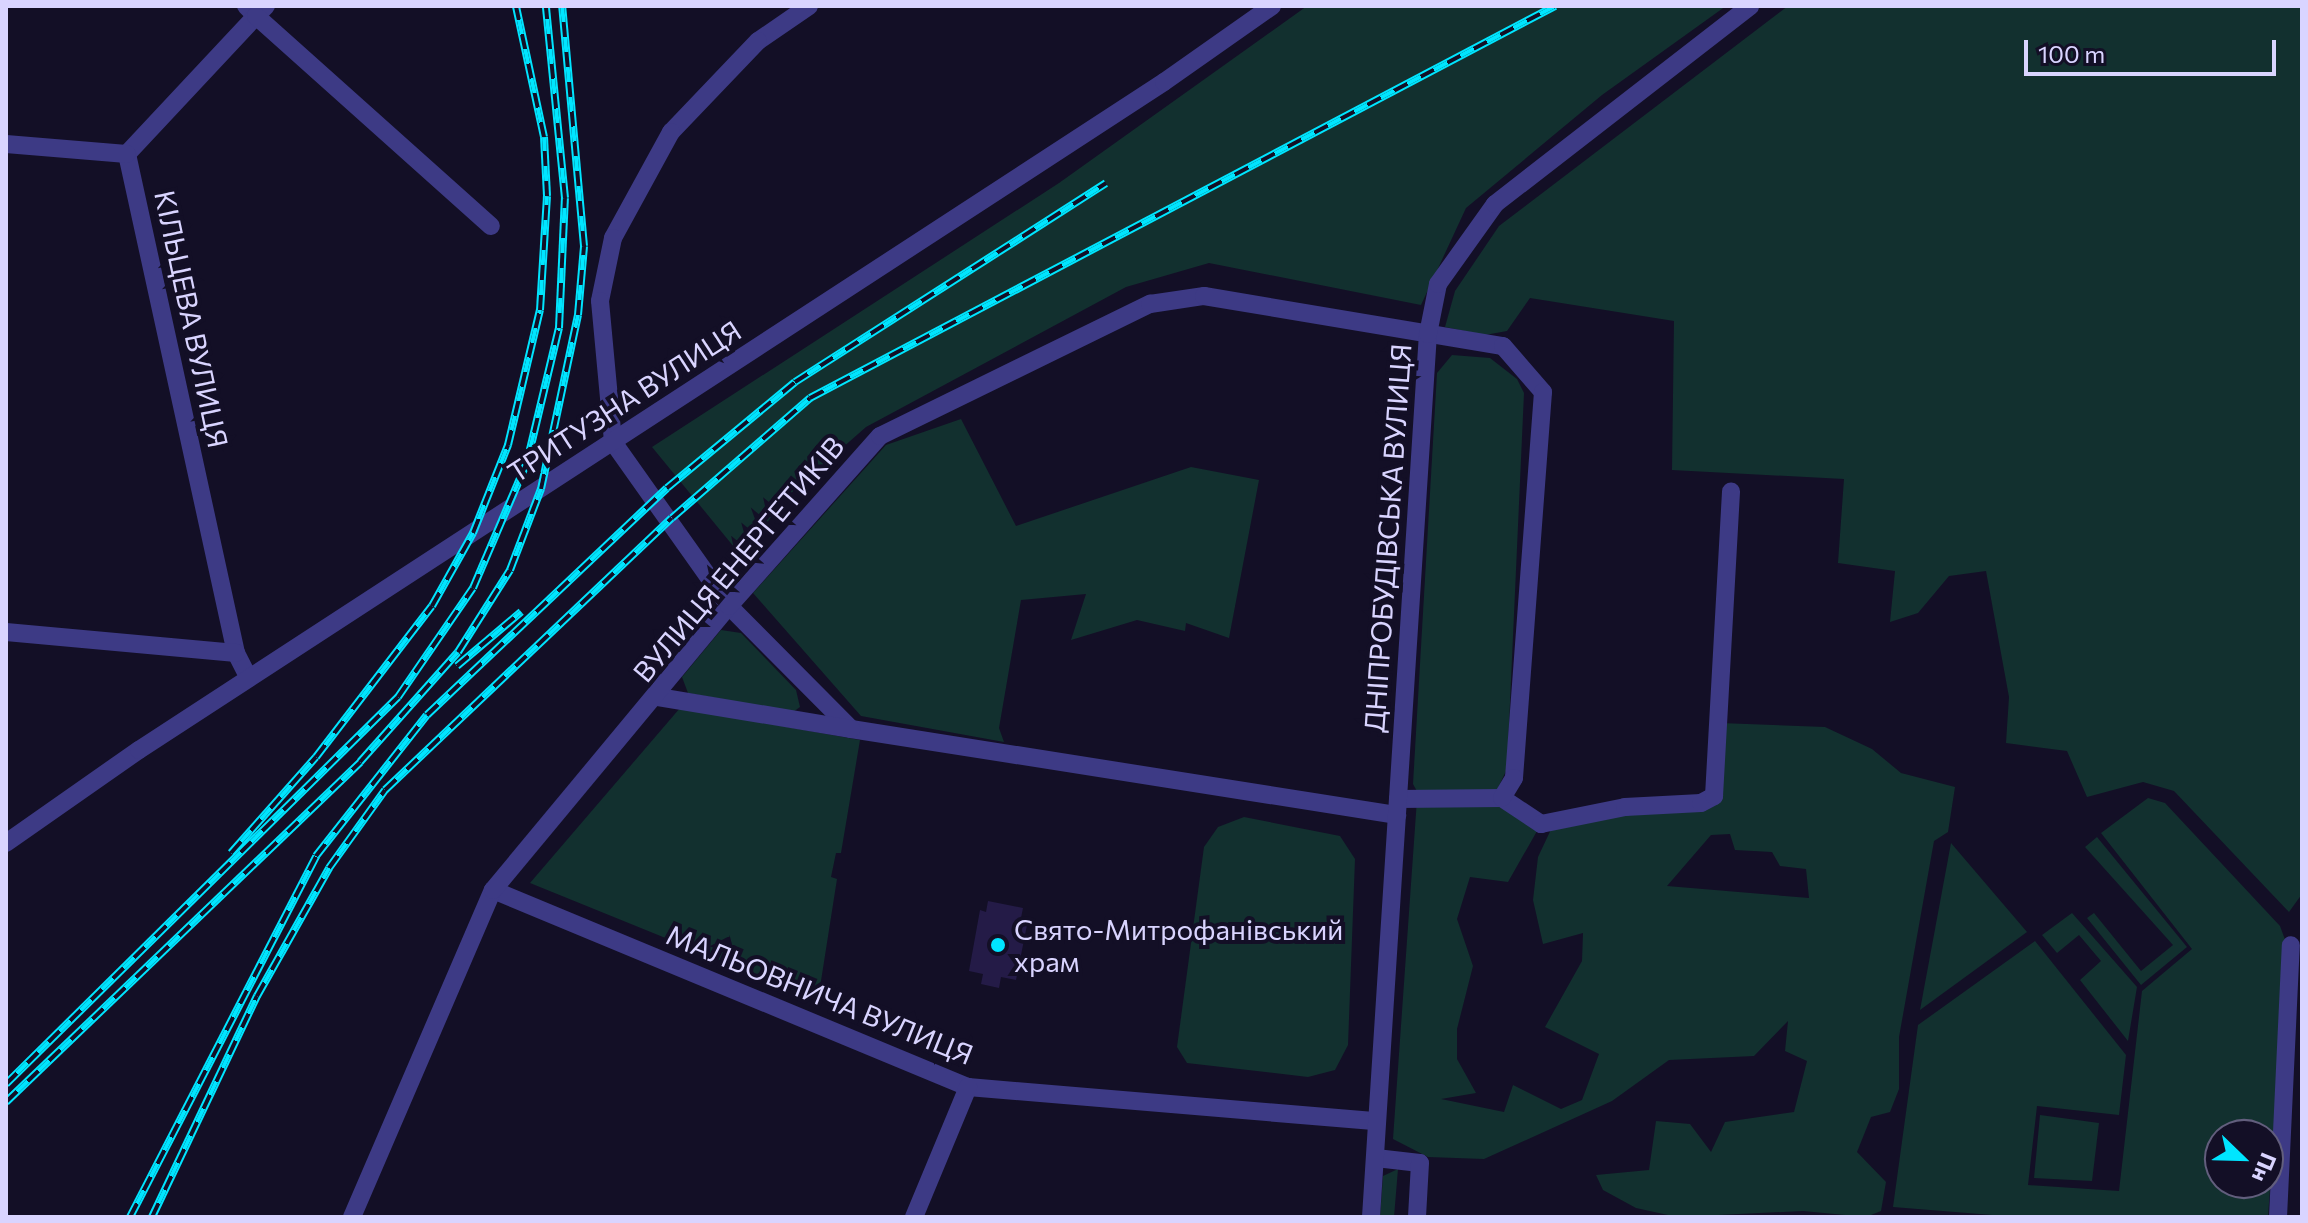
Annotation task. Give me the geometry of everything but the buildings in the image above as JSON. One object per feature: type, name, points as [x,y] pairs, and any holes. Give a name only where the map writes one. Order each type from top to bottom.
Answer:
[{"type":"street","points":[[809,6],[758,41],[671,132],[613,238],[600,301],[613,442],[729,606],[851,729]]},
{"type":"street","name":"ТРИТУЗНА ВУЛИЦЯ","points":[[7,842],[249,678],[613,442],[1272,6]]},
{"type":"street","name":"ДНІПРОБУДІВСЬКА ВУЛИЦЯ","points":[[1371,1217],[1428,334],[1438,284],[1495,204],[1750,6]]},
{"type":"street","points":[[6,144],[127,154],[256,9],[491,226]]},
{"type":"street","name":"КІЛЬЦЕВА ВУЛИЦЯ","points":[[127,154],[236,653],[249,678]]},
{"type":"street","name":"ВУЛИЦЯ ЕНЕРГЕТИКІВ","points":[[352,1217],[493,890],[658,697],[729,606],[880,436],[1150,304],[1204,296],[1503,346],[1543,392],[1514,778],[1502,798]]},
{"type":"street","points":[[658,697],[851,729],[1398,807],[1502,798],[1541,824],[1625,807],[1701,803],[1714,796],[1731,491]]},
{"type":"street","points":[[6,632],[236,653]]},
{"type":"street","name":"МАЛЬОВНИЧА ВУЛИЦЯ","points":[[493,890],[968,1087],[1377,1121]]},
{"type":"street","points":[[2278,1217],[2291,945]]},
{"type":"street","points":[[914,1217],[968,1087]]},
{"type":"street","points":[[1376,1158],[1420,1163],[1417,1217]]},
{"type":"green space","points":[[1307,6],[1726,6],[1602,95],[1466,208],[1421,305],[1209,263],[1126,287],[866,427],[782,501],[743,558],[652,447],[1059,183]]},
{"type":"green space","points":[[1788,6],[2302,6],[2302,894],[2289,912],[2174,791],[2143,782],[2087,797],[2067,751],[2006,743],[2009,697],[1986,571],[1949,576],[1918,613],[1890,622],[1895,571],[1838,563],[1844,479],[1672,470],[1674,321],[1530,298],[1507,331],[1485,335],[1445,327],[1455,291],[1499,226]]},
{"type":"green space","points":[[1452,355],[1490,358],[1517,379],[1524,393],[1507,769],[1495,794],[1419,795],[1413,784],[1437,373]]},
{"type":"green space","points":[[961,419],[1016,526],[1191,467],[1259,480],[1229,638],[1186,623],[1185,631],[1137,620],[1071,640],[1086,594],[1021,600],[999,728],[1004,742],[861,716],[753,593],[886,445]]},
{"type":"green space","points":[[721,630],[741,633],[796,690],[800,707],[793,712],[688,693],[682,677]]},
{"type":"green space","points":[[680,708],[860,740],[841,853],[836,853],[831,877],[837,879],[818,1000],[530,883]]},
{"type":"green space","points":[[1720,723],[1825,727],[1872,749],[1901,773],[1955,787],[1948,832],[1934,841],[1899,1037],[1899,1089],[1890,1112],[1871,1117],[1857,1152],[1886,1182],[1881,1211],[1866,1217],[1803,1211],[1677,1217],[1636,1208],[1603,1190],[1596,1175],[1649,1170],[1656,1121],[1690,1124],[1711,1152],[1725,1122],[1794,1112],[1807,1061],[1785,1051],[1788,1021],[1754,1056],[1669,1060],[1612,1101],[1484,1159],[1428,1157],[1393,1139],[1417,799],[1502,798],[1541,824],[1508,882],[1470,877],[1457,919],[1473,966],[1457,1029],[1457,1059],[1476,1093],[1441,1099],[1504,1112],[1513,1085],[1561,1109],[1582,1100],[1599,1054],[1545,1027],[1582,961],[1583,933],[1543,944],[1533,900],[1538,857],[1555,821],[1714,796]],"holes":[[[1730,834],[1735,850],[1772,852],[1780,866],[1806,869],[1809,898],[1667,886],[1711,835]]]},
{"type":"green space","points":[[2148,798],[2165,803],[2280,926],[2287,945],[2275,1119],[2204,1119],[2204,1199],[2269,1199],[2268,1217],[2017,1217],[1893,1207],[1918,1025],[2035,941],[2126,1055],[2119,1115],[2037,1106],[2028,1185],[2119,1191],[2142,991],[2192,949],[2101,833]]},
{"type":"green space","points":[[1244,817],[1340,836],[1355,859],[1348,1045],[1335,1070],[1308,1077],[1187,1063],[1177,1047],[1204,847],[1218,827]]},
{"type":"green space","points":[[2097,837],[2187,947],[2141,985],[2087,918],[2094,913],[2141,971],[2173,945],[2085,847]]},
{"type":"green space","points":[[1951,843],[2027,932],[1920,1010]]},
{"type":"green space","points":[[2072,913],[2137,987],[2128,1041],[2080,980],[2101,961],[2079,935],[2057,953],[2042,935]]},
{"type":"green space","points":[[2040,1115],[2099,1123],[2092,1181],[2034,1178]]},
{"type":"green space","points":[[1398,1169],[1394,1217],[1380,1217],[1383,1176]]},
{"type":"railway","points":[[231,853],[316,757],[432,606],[473,533],[508,445],[540,310],[547,196],[544,137],[516,6]]},
{"type":"railway","points":[[6,1084],[398,697],[473,588],[527,462],[559,328],[565,198],[546,6]]},
{"type":"railway","points":[[6,1102],[360,762],[458,652],[510,570],[541,489],[578,315],[584,246],[562,6]]},
{"type":"railway","points":[[152,1217],[257,996],[329,868],[385,790],[672,518],[810,398],[1555,6]]},
{"type":"railway","points":[[130,1217],[316,856],[427,715],[667,488],[795,382],[1106,183]]},
{"type":"railway","points":[[457,666],[521,612]]},
{"type":"place","name":"Свято-Митрофанівський храм","points":[[998,945]]}]
